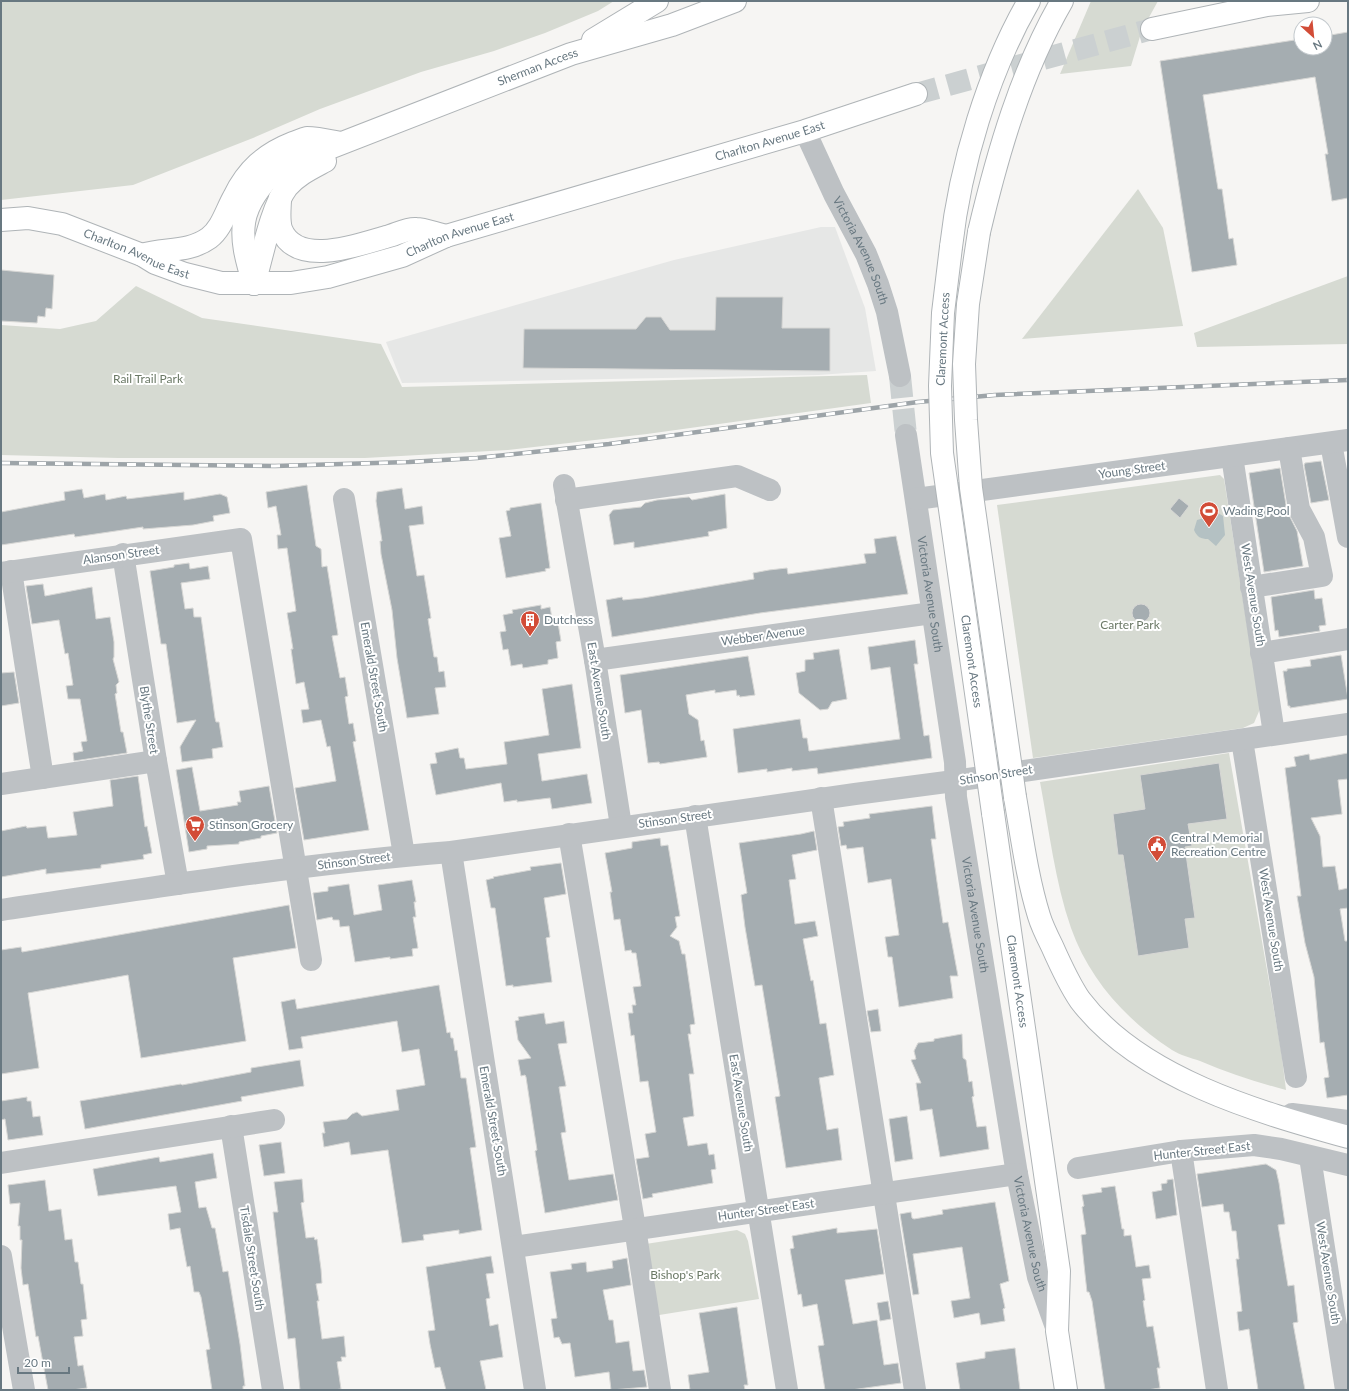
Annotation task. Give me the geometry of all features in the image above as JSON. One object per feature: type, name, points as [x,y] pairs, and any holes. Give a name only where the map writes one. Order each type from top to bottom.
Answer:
[{"type":"main road","points":[[571,54],[657,1]]},
{"type":"main road","name":"Sherman Access","points":[[254,284],[242,241],[249,205],[256,191],[278,168],[571,54],[672,25],[735,1]]},
{"type":"main road","name":"Claremont Access","points":[[1029,1],[1005,49],[977,124],[960,192],[951,247],[943,314],[940,386],[942,453],[1059,1271],[1057,1331]]},
{"type":"main road","name":"Claremont Access","points":[[1062,1],[1051,20],[1026,77],[1006,130],[979,232],[968,304],[964,364],[971,488],[1015,797],[1029,875],[1039,917],[1058,959],[1080,1000],[1120,1040],[1153,1062],[1206,1091],[1276,1117],[1348,1137]]},
{"type":"main road","points":[[1152,29],[1267,5],[1308,1]]},
{"type":"main road","name":"Charlton Avenue East","points":[[1,220],[28,218],[62,224],[142,255],[155,263],[185,274],[221,283],[291,283],[328,276],[402,256],[446,236],[805,131],[916,94]]},
{"type":"main road","points":[[142,255],[158,250],[174,251],[189,248],[200,244],[210,237],[224,219],[233,197],[250,170],[276,150],[306,138],[343,143]]},
{"type":"main road","name":"Sherman Access","points":[[254,284],[270,225],[280,198],[287,187],[297,177],[326,161],[343,143]]},
{"type":"main road","points":[[280,198],[279,218],[281,228],[292,244],[317,251],[336,250],[415,229],[446,236]]},
{"type":"main road","name":"Victoria Avenue South","points":[[1057,1331],[1066,1390]]},
{"type":"street","name":"Victoria Avenue South","points":[[805,131],[834,194],[866,254],[878,284],[887,312],[900,376]]},
{"type":"street","name":"Victoria Avenue South","points":[[906,434],[955,762],[954,781],[1017,1174],[1038,1277],[1057,1331]]},
{"type":"street","name":"Young Street","points":[[916,499],[1340,442]]},
{"type":"street","points":[[1340,442],[1348,537]]},
{"type":"street","points":[[1251,587],[1322,576],[1314,536],[1299,510],[1289,448]]},
{"type":"street","name":"West Avenue South","points":[[1232,456],[1274,734]]},
{"type":"street","name":"East Avenue South","points":[[621,826],[595,660],[565,492],[737,476],[770,490]]},
{"type":"street","name":"Emerald Street South","points":[[344,499],[404,855]]},
{"type":"street","name":"Alanson Street","points":[[6,572],[123,554],[241,539],[295,869]]},
{"type":"street","name":"Blythe Street","points":[[123,554],[156,761],[178,884]]},
{"type":"street","points":[[6,572],[43,778]]},
{"type":"street","name":"Webber Avenue","points":[[595,660],[932,613]]},
{"type":"street","points":[[1261,653],[1348,639]]},
{"type":"street","name":"Stinson Street","points":[[1,910],[178,884],[404,855],[450,852],[621,826],[954,781],[1348,724]]},
{"type":"street","name":"West Avenue South","points":[[1242,740],[1296,1077]]},
{"type":"street","points":[[1,784],[156,761]]},
{"type":"street","points":[[821,798],[915,1390]]},
{"type":"street","name":"East Avenue South","points":[[695,816],[787,1390]]},
{"type":"street","points":[[569,834],[635,1228],[660,1390]]},
{"type":"street","name":"Emerald Street South","points":[[450,852],[490,1109],[514,1248],[535,1390]]},
{"type":"street","points":[[295,869],[311,960]]},
{"type":"street","points":[[1263,1111],[1348,1121]]},
{"type":"street","points":[[1,1163],[274,1120]]},
{"type":"street","name":"Tisdale Street South","points":[[231,1126],[273,1390]]},
{"type":"street","name":"Hunter Street East","points":[[1078,1168],[1221,1146],[1254,1145],[1281,1149],[1348,1165]]},
{"type":"street","points":[[1180,1152],[1217,1390]]},
{"type":"street","name":"West Avenue South","points":[[1310,1157],[1346,1390]]},
{"type":"street","name":"Hunter Street East","points":[[514,1248],[635,1228],[758,1212],[1017,1174]]},
{"type":"street","points":[[1,1256],[24,1390]]},
{"type":"shaded area","points":[[821,227],[835,227],[865,308],[876,371],[818,375],[402,383],[386,342],[674,260]]},
{"type":"shaded area","name":"Wading Pool","points":[[1211,509],[1223,516],[1225,535],[1216,546],[1208,539],[1203,539],[1200,537],[1194,530],[1197,520],[1204,518]]},
{"type":"green space","points":[[1,1],[614,1],[598,11],[545,33],[494,51],[421,72],[320,109],[253,138],[133,185],[1,200]]},
{"type":"green space","points":[[1091,1],[1158,1],[1142,30],[1131,66],[1060,74]]},
{"type":"green space","points":[[1138,189],[1163,228],[1183,326],[1022,339]]},
{"type":"green space","points":[[1348,276],[1348,344],[1197,347],[1194,333]]},
{"type":"green space","name":"Rail Trail Park","points":[[136,286],[202,318],[381,344],[402,387],[867,375],[871,403],[647,434],[508,450],[365,458],[118,458],[1,455],[1,325],[60,329],[96,321]]},
{"type":"green space","name":"Carter Park","points":[[1220,475],[1224,479],[1260,709],[1254,723],[1243,728],[1033,758],[997,505]]},
{"type":"green space","points":[[1229,753],[1281,1050],[1286,1090],[1232,1073],[1175,1052],[1139,1025],[1111,997],[1088,964],[1079,947],[1065,910],[1053,855],[1040,782]]},
{"type":"green space","name":"Bishop's Park","points":[[737,1230],[745,1234],[748,1241],[759,1299],[653,1316],[639,1245]]},
{"type":"building","points":[[1348,32],[1348,198],[1332,201],[1325,154],[1328,154],[1315,77],[1203,95],[1218,189],[1222,189],[1229,239],[1233,238],[1237,265],[1192,272],[1160,61],[1293,40],[1293,56],[1333,56],[1333,35]]},
{"type":"building","points":[[1,270],[54,275],[52,309],[46,308],[45,317],[38,316],[37,323],[1,321]]},
{"type":"building","points":[[716,297],[783,297],[782,328],[830,328],[830,371],[523,368],[524,329],[636,329],[646,317],[661,317],[670,330],[715,330]]},
{"type":"building","points":[[1321,461],[1329,500],[1311,503],[1304,465],[1305,463]]},
{"type":"building","points":[[1280,468],[1287,511],[1297,531],[1303,566],[1264,572],[1249,473]]},
{"type":"building","points":[[307,485],[316,546],[321,549],[322,567],[327,566],[338,635],[332,636],[340,678],[345,677],[348,696],[345,697],[349,724],[353,723],[356,741],[353,742],[369,830],[304,840],[295,788],[336,781],[330,746],[327,747],[321,720],[303,723],[301,710],[309,709],[304,682],[296,684],[291,649],[293,649],[287,613],[296,611],[287,548],[278,549],[277,535],[281,535],[276,506],[268,508],[266,492]]},
{"type":"building","points":[[402,488],[405,509],[422,506],[424,524],[409,526],[417,576],[424,575],[431,618],[428,619],[434,657],[437,657],[439,672],[444,671],[446,687],[435,688],[439,714],[407,718],[397,658],[392,610],[381,554],[380,541],[382,541],[376,501],[377,492]]},
{"type":"building","points":[[82,489],[84,498],[105,494],[106,500],[126,496],[127,499],[184,492],[184,500],[220,494],[227,497],[230,513],[213,516],[214,521],[193,525],[143,529],[143,527],[75,537],[74,534],[1,545],[1,512],[65,500],[64,492]]},
{"type":"building","points":[[725,494],[727,528],[708,532],[709,536],[634,548],[634,542],[614,545],[609,515],[613,510],[641,507],[645,503],[657,500],[689,497],[692,500]]},
{"type":"building","points":[[1179,498],[1189,506],[1180,518],[1170,509]]},
{"type":"building","points":[[541,503],[550,568],[545,569],[546,571],[506,578],[499,538],[511,536],[506,511],[510,510],[510,508]]},
{"type":"building","points":[[896,536],[908,594],[760,613],[612,637],[606,600],[622,597],[623,600],[643,598],[754,579],[753,573],[769,570],[787,568],[788,574],[866,563],[864,554],[876,553],[874,539]]},
{"type":"building","points":[[189,563],[190,569],[208,566],[210,579],[181,583],[185,609],[193,608],[194,617],[201,617],[215,718],[216,722],[219,722],[223,747],[212,749],[213,758],[182,762],[180,747],[196,720],[177,723],[166,644],[161,644],[150,571]]},
{"type":"building","points":[[43,584],[45,596],[92,587],[96,619],[110,617],[114,642],[113,659],[119,682],[116,685],[117,693],[115,694],[121,732],[123,732],[127,753],[74,761],[73,753],[83,751],[81,742],[87,741],[80,699],[68,699],[66,686],[73,685],[68,653],[65,654],[59,620],[32,624],[26,586]]},
{"type":"building","points":[[1314,590],[1315,599],[1322,598],[1326,625],[1319,626],[1320,631],[1279,637],[1278,630],[1275,631],[1271,597]]},
{"type":"building","points":[[1141,604],[1147,607],[1150,613],[1147,619],[1141,622],[1135,619],[1132,613],[1135,607]]},
{"type":"building","name":"Dutchess","points":[[541,605],[541,609],[550,607],[553,624],[558,623],[561,641],[556,642],[558,658],[548,660],[548,664],[523,668],[522,664],[511,666],[508,649],[503,650],[500,632],[506,631],[503,615],[513,613],[512,610]]},
{"type":"building","points":[[915,640],[918,664],[914,664],[924,736],[929,735],[932,758],[818,774],[817,768],[792,771],[792,768],[767,772],[767,769],[738,773],[733,729],[800,719],[803,738],[807,738],[809,751],[900,739],[890,667],[871,670],[868,647]]},
{"type":"building","points":[[839,649],[847,699],[832,702],[828,709],[820,710],[799,693],[796,673],[805,671],[805,660],[814,659],[813,653]]},
{"type":"building","points":[[1341,655],[1348,699],[1290,708],[1290,706],[1288,706],[1283,671],[1287,671],[1287,669],[1311,666],[1310,660]]},
{"type":"building","points":[[748,656],[755,695],[740,697],[739,695],[737,696],[736,690],[715,693],[715,690],[686,695],[689,714],[698,720],[701,741],[704,740],[707,757],[660,764],[659,762],[648,763],[641,710],[625,713],[620,675]]},
{"type":"building","points":[[14,672],[19,703],[1,706],[1,673]]},
{"type":"building","points":[[572,684],[581,748],[538,754],[542,781],[587,774],[592,803],[552,809],[550,798],[504,802],[501,783],[436,795],[430,764],[437,763],[435,753],[458,748],[460,758],[464,758],[466,769],[507,764],[504,742],[549,735],[542,689]]},
{"type":"building","points":[[1348,753],[1348,779],[1338,780],[1342,814],[1311,818],[1320,836],[1323,867],[1335,866],[1339,890],[1348,888],[1348,908],[1340,909],[1345,941],[1348,941],[1348,1095],[1327,1098],[1324,1078],[1329,1077],[1324,1042],[1320,1043],[1314,977],[1305,943],[1297,896],[1301,896],[1285,768],[1296,766],[1294,757],[1309,754],[1310,760]]},
{"type":"building","name":"Central Memorial Recreation Centre","points":[[1219,763],[1227,819],[1188,824],[1192,846],[1185,847],[1195,918],[1185,919],[1189,948],[1138,956],[1123,855],[1118,855],[1113,814],[1145,809],[1140,775]]},
{"type":"building","points":[[192,767],[200,811],[238,805],[237,802],[241,802],[239,791],[269,786],[277,833],[239,842],[239,844],[207,846],[207,849],[189,852],[176,770]]},
{"type":"building","points":[[138,776],[145,827],[147,826],[152,853],[143,855],[144,859],[101,865],[101,868],[46,874],[46,869],[1,877],[1,831],[26,826],[27,828],[46,826],[48,838],[77,835],[73,812],[113,806],[110,780]]},
{"type":"building","points":[[932,806],[936,839],[931,839],[943,923],[948,922],[958,976],[950,976],[953,998],[899,1007],[892,957],[888,957],[885,937],[899,935],[891,879],[868,883],[863,847],[847,849],[846,845],[841,846],[838,827],[844,826],[843,822],[870,818],[869,814]]},
{"type":"building","points":[[814,831],[817,850],[792,855],[796,879],[789,880],[795,924],[815,921],[818,936],[803,939],[811,981],[813,980],[820,1024],[826,1023],[834,1075],[819,1078],[827,1130],[838,1128],[842,1160],[786,1168],[775,1097],[780,1096],[762,985],[755,986],[745,927],[741,895],[747,893],[739,843]]},
{"type":"building","points":[[660,838],[661,846],[668,845],[680,916],[675,917],[677,927],[670,936],[679,941],[682,954],[685,954],[695,1024],[690,1025],[691,1034],[688,1034],[694,1074],[689,1074],[694,1116],[683,1118],[688,1146],[707,1143],[709,1155],[714,1154],[716,1169],[711,1170],[713,1183],[652,1194],[653,1197],[643,1199],[636,1159],[649,1157],[645,1134],[656,1132],[648,1081],[640,1082],[634,1035],[631,1036],[628,1013],[633,1013],[632,1005],[636,1005],[633,987],[641,986],[636,953],[632,953],[631,950],[625,951],[620,919],[614,920],[610,892],[612,892],[605,853],[632,848],[632,842]]},
{"type":"building","points":[[561,863],[566,894],[544,898],[550,937],[546,938],[552,982],[513,987],[513,985],[506,986],[495,908],[491,908],[486,880],[494,878],[493,877],[531,870],[530,867]]},
{"type":"building","points":[[412,880],[416,902],[414,902],[416,917],[413,917],[418,948],[412,949],[413,956],[390,959],[390,957],[355,962],[349,926],[340,927],[339,920],[333,920],[332,917],[317,920],[313,893],[328,891],[328,887],[349,884],[354,915],[382,910],[378,885]]},
{"type":"building","points":[[289,905],[296,948],[233,958],[246,1041],[141,1058],[128,975],[28,993],[39,1068],[1,1074],[1,950],[21,947],[22,952]]},
{"type":"building","points":[[439,985],[447,1033],[450,1032],[451,1038],[453,1038],[455,1051],[457,1050],[461,1078],[466,1078],[476,1147],[470,1148],[482,1230],[459,1234],[459,1230],[423,1235],[424,1240],[402,1243],[388,1150],[351,1155],[349,1142],[324,1147],[322,1133],[325,1133],[323,1122],[347,1119],[352,1114],[357,1112],[362,1116],[399,1110],[396,1090],[425,1085],[419,1049],[402,1052],[397,1021],[301,1037],[303,1048],[289,1050],[281,1002],[295,999],[297,1009]]},
{"type":"building","points":[[878,1009],[881,1031],[871,1032],[867,1011]]},
{"type":"building","points":[[544,1013],[546,1024],[564,1021],[567,1043],[558,1044],[566,1086],[559,1087],[566,1132],[561,1133],[569,1180],[613,1174],[618,1200],[545,1213],[535,1151],[537,1150],[526,1077],[525,1075],[521,1076],[518,1060],[531,1058],[518,1040],[515,1021],[519,1020],[518,1017]]},
{"type":"building","points":[[962,1034],[963,1058],[966,1060],[969,1082],[972,1081],[974,1096],[972,1097],[977,1127],[986,1126],[989,1149],[940,1157],[932,1109],[920,1111],[916,1083],[921,1083],[911,1060],[916,1059],[914,1051],[918,1043],[934,1041],[934,1039]]},
{"type":"building","points":[[300,1060],[304,1086],[241,1097],[242,1101],[85,1129],[80,1101],[182,1085],[251,1072],[251,1068]]},
{"type":"building","points":[[27,1097],[27,1101],[31,1101],[33,1117],[40,1116],[43,1135],[8,1140],[5,1119],[1,1120],[1,1101]]},
{"type":"building","points":[[907,1116],[913,1159],[895,1162],[889,1119]]},
{"type":"building","points":[[281,1142],[285,1173],[264,1176],[259,1145]]},
{"type":"building","points":[[213,1153],[217,1178],[195,1182],[199,1208],[206,1207],[212,1228],[215,1228],[223,1272],[228,1271],[240,1344],[245,1386],[243,1386],[243,1390],[212,1390],[206,1350],[210,1349],[201,1297],[199,1292],[194,1292],[190,1266],[187,1267],[180,1228],[170,1230],[168,1214],[181,1212],[176,1186],[98,1196],[93,1169],[159,1157],[160,1162]]},
{"type":"building","points":[[1266,1164],[1276,1170],[1279,1183],[1285,1224],[1278,1225],[1288,1286],[1294,1285],[1298,1322],[1293,1323],[1305,1390],[1258,1390],[1249,1329],[1239,1331],[1237,1312],[1242,1311],[1236,1259],[1239,1259],[1236,1231],[1232,1231],[1229,1212],[1224,1212],[1223,1204],[1202,1207],[1197,1174]]},
{"type":"building","points":[[302,1179],[304,1202],[301,1203],[306,1238],[314,1237],[315,1240],[317,1239],[321,1269],[322,1283],[316,1284],[322,1339],[344,1336],[346,1357],[341,1357],[342,1361],[337,1362],[341,1389],[300,1390],[295,1338],[288,1339],[273,1212],[278,1212],[274,1182]]},
{"type":"building","points":[[1173,1179],[1177,1215],[1156,1219],[1152,1192],[1162,1190],[1161,1184],[1167,1183],[1167,1180]]},
{"type":"building","points":[[45,1180],[49,1211],[61,1209],[65,1240],[72,1239],[75,1262],[78,1262],[81,1284],[83,1284],[87,1319],[81,1320],[83,1336],[74,1337],[78,1366],[83,1365],[87,1388],[72,1390],[48,1390],[38,1336],[36,1337],[28,1284],[23,1285],[21,1268],[22,1240],[20,1240],[20,1226],[18,1226],[20,1203],[10,1204],[8,1185]]},
{"type":"building","points":[[1115,1186],[1122,1229],[1124,1229],[1124,1236],[1131,1235],[1136,1267],[1149,1265],[1151,1278],[1142,1279],[1145,1300],[1143,1301],[1147,1327],[1153,1326],[1160,1368],[1157,1368],[1160,1388],[1147,1390],[1105,1390],[1092,1301],[1089,1292],[1087,1292],[1081,1235],[1086,1234],[1082,1207],[1084,1206],[1082,1195],[1102,1192],[1101,1188]]},
{"type":"building","points":[[995,1202],[1009,1281],[1000,1284],[1005,1308],[1003,1309],[1005,1321],[981,1325],[979,1313],[954,1318],[951,1301],[970,1298],[962,1247],[913,1254],[919,1294],[913,1295],[900,1214],[911,1212],[912,1218],[914,1219],[943,1214],[942,1210]]},
{"type":"building","points":[[837,1228],[837,1233],[877,1229],[884,1274],[845,1280],[853,1324],[877,1320],[884,1365],[898,1363],[901,1383],[851,1390],[825,1390],[818,1346],[824,1345],[817,1304],[803,1307],[801,1294],[798,1295],[790,1249],[794,1248],[792,1236]]},
{"type":"building","points":[[491,1256],[494,1273],[486,1274],[490,1298],[486,1299],[490,1326],[498,1324],[503,1357],[480,1361],[486,1390],[446,1390],[440,1367],[435,1368],[430,1344],[428,1331],[435,1330],[426,1267]]},
{"type":"building","points":[[627,1258],[631,1285],[603,1290],[609,1320],[613,1320],[616,1343],[629,1341],[633,1371],[644,1370],[647,1387],[611,1390],[609,1372],[575,1377],[570,1343],[562,1344],[559,1337],[554,1338],[551,1319],[557,1318],[550,1272],[572,1269],[571,1264],[586,1262],[587,1272],[613,1268],[612,1261]]},
{"type":"building","points":[[888,1301],[891,1319],[880,1321],[877,1303]]},
{"type":"building","points":[[737,1307],[748,1385],[744,1385],[745,1390],[690,1390],[688,1375],[709,1372],[699,1313]]},
{"type":"building","points":[[1015,1348],[1020,1390],[960,1390],[956,1363],[985,1358],[985,1352]]},
{"type":"tunnel","points":[[916,94],[1152,29]]},
{"type":"tunnel","points":[[900,376],[906,435]]},
{"type":"railway","points":[[1,463],[275,466],[409,462],[477,458],[609,444],[918,402],[995,395],[1348,380]]},
{"type":"place","name":"Wading Pool","points":[[1209,528]]},
{"type":"place","name":"Dutchess","points":[[530,637]]},
{"type":"place","name":"Stinson Grocery","points":[[195,842]]},
{"type":"place","name":"Central Memorial Recreation Centre","points":[[1157,862]]}]
